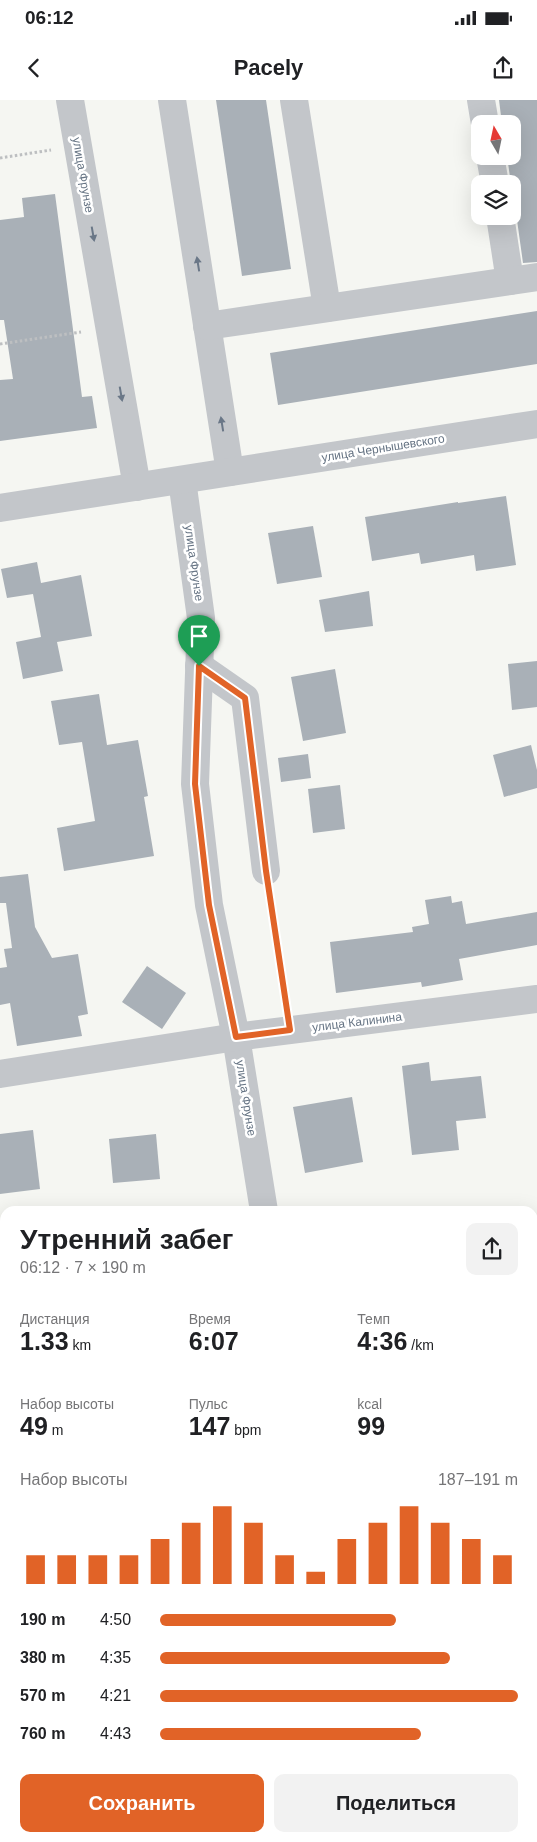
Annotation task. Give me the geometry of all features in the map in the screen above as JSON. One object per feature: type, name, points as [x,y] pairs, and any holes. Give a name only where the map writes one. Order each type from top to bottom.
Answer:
[{"type":"street","name":"улица Фрунзе","points":[[70,100],[136,487]]},
{"type":"street","points":[[172,100],[230,472]]},
{"type":"street","points":[[294,100],[327,308]]},
{"type":"street","points":[[481,100],[484,115]]},
{"type":"street","points":[[501,225],[510,281]]},
{"type":"street","points":[[207,326],[537,277]]},
{"type":"street","name":"улица Чернышевского","points":[[136,487],[537,424]]},
{"type":"street","name":"улица Фрунзе","points":[[182,480],[201,618],[195,784],[209,905],[236,1037],[263,1206]]},
{"type":"street","points":[[0,508],[136,487]]},
{"type":"street","points":[[199,666],[245,698],[266,871]]},
{"type":"street","name":"улица Калинина","points":[[0,1074],[236,1037],[537,999]]},
{"type":"path","points":[[0,158],[52,150]]},
{"type":"path","points":[[0,344],[82,332]]},
{"type":"path","points":[[266,871],[290,1030]]},
{"type":"building","points":[[216,100],[266,100],[291,269],[242,276]]},
{"type":"building","points":[[499,100],[537,100],[537,262],[523,263],[518,225],[521,225],[521,175],[510,175],[508,165],[521,165],[521,115],[501,115]]},
{"type":"building","points":[[55,194],[82,397],[92,396],[97,428],[0,441],[0,380],[13,379],[4,320],[0,320],[0,220],[24,217],[22,198]]},
{"type":"building","points":[[537,311],[537,364],[278,405],[270,353]]},
{"type":"building","points":[[506,496],[516,565],[476,571],[474,555],[421,564],[419,553],[372,561],[365,517]]},
{"type":"building","points":[[313,526],[322,577],[277,584],[268,533]]},
{"type":"building","points":[[37,562],[41,583],[81,575],[92,636],[57,642],[63,671],[23,679],[16,642],[41,637],[33,594],[7,598],[1,569]]},
{"type":"building","points":[[369,591],[373,626],[325,632],[319,600]]},
{"type":"building","points":[[537,661],[537,707],[512,710],[508,664]]},
{"type":"building","points":[[335,669],[346,733],[303,741],[291,677]]},
{"type":"building","points":[[99,694],[107,745],[138,740],[148,796],[144,797],[154,856],[64,871],[57,828],[95,821],[82,742],[59,745],[51,701]]},
{"type":"building","points":[[531,745],[537,770],[537,788],[504,797],[493,755]]},
{"type":"building","points":[[308,754],[311,778],[281,782],[278,758]]},
{"type":"building","points":[[340,785],[345,829],[313,833],[308,789]]},
{"type":"building","points":[[28,874],[35,927],[52,958],[78,954],[88,1014],[78,1016],[82,1036],[17,1046],[10,1003],[0,1005],[0,968],[7,967],[4,949],[12,948],[6,903],[0,903],[0,877]]},
{"type":"building","points":[[451,896],[452,903],[462,901],[466,924],[537,912],[537,945],[459,959],[463,980],[422,987],[421,982],[336,993],[330,942],[413,932],[412,927],[429,924],[425,900]]},
{"type":"building","points":[[147,966],[186,993],[162,1029],[122,1002]]},
{"type":"building","points":[[429,1062],[431,1081],[481,1076],[486,1118],[456,1121],[459,1150],[412,1155],[402,1066]]},
{"type":"building","points":[[352,1097],[363,1162],[305,1173],[293,1107]]},
{"type":"building","points":[[33,1130],[40,1189],[0,1194],[0,1134]]},
{"type":"building","points":[[156,1134],[160,1179],[113,1183],[109,1139]]},
{"type":"route","points":[[199,666],[245,698],[266,871],[290,1030],[236,1037],[209,905],[195,784],[199,666]]}]
